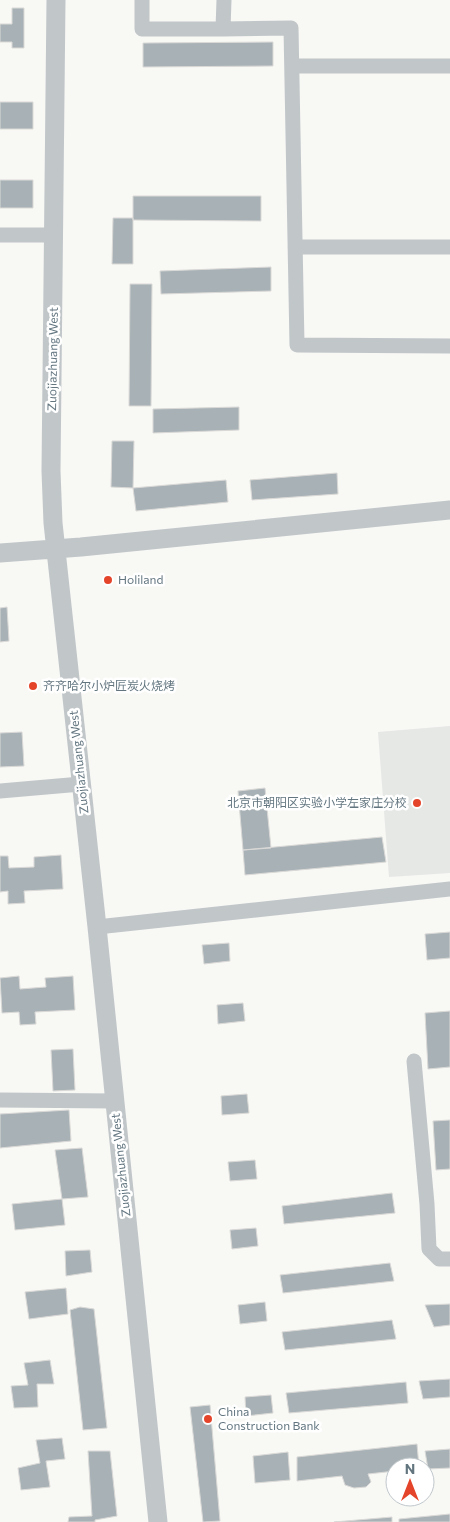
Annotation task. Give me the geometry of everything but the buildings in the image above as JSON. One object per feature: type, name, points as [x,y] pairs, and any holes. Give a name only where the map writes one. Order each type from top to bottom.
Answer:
[{"type":"street","name":"Zuojiazhuang West","points":[[56,0],[51,470],[53,523],[97,927],[158,1522]]},
{"type":"street","points":[[142,0],[142,29],[291,28],[297,345],[450,346]]},
{"type":"street","points":[[224,0],[224,29]]},
{"type":"street","points":[[292,66],[450,66]]},
{"type":"street","points":[[0,235],[54,235]]},
{"type":"street","points":[[295,247],[450,247]]},
{"type":"street","points":[[0,553],[450,510]]},
{"type":"street","points":[[0,791],[81,784]]},
{"type":"street","points":[[97,927],[450,888]]},
{"type":"street","points":[[414,1061],[427,1204],[429,1249],[439,1259],[450,1259]]},
{"type":"street","points":[[0,1100],[114,1101]]},
{"type":"shaded area","name":"北京市朝阳区实验小学左家庄分校","points":[[450,726],[450,873],[389,877],[378,732]]},
{"type":"place","name":"Holiland","points":[[108,580]]},
{"type":"place","name":"齐齐哈尔小炉匠炭火烧烤","points":[[33,686]]},
{"type":"place","name":"北京市朝阳区实验小学左家庄分校","points":[[417,803]]},
{"type":"place","name":"China Construction Bank","points":[[208,1419]]}]
